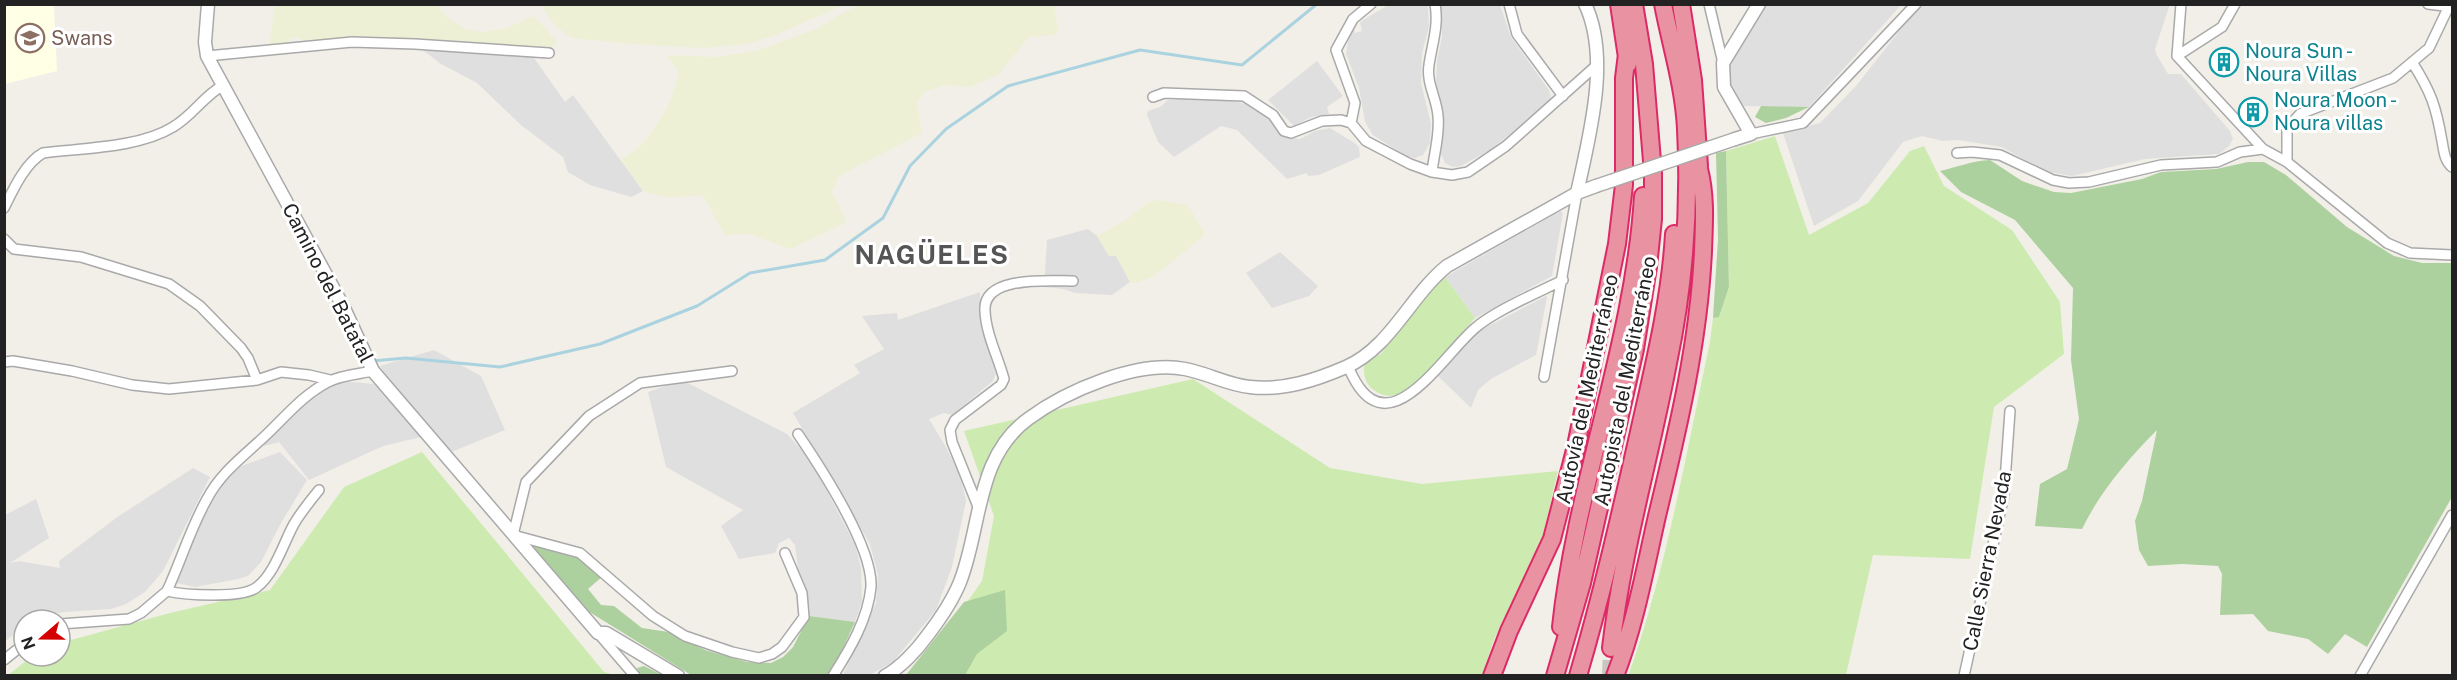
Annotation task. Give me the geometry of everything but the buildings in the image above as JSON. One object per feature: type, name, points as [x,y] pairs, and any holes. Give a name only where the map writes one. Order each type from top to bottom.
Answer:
[{"type":"highway","points":[[1619,4],[1627,54],[1635,181],[1626,289],[1626,319]]},
{"type":"highway","points":[[1634,4],[1644,64],[1649,142]]},
{"type":"highway","points":[[1611,648],[1620,590],[1668,364],[1680,290],[1686,199],[1686,129],[1682,85],[1672,54],[1663,4]]},
{"type":"highway","points":[[1668,364],[1681,340],[1691,280],[1698,209],[1699,169],[1693,80],[1681,4]]},
{"type":"highway","points":[[1492,675],[1509,631],[1552,539],[1576,446],[1617,244],[1624,185],[1624,78],[1627,54]]},
{"type":"highway","name":"Autopista del Mediterráneo","points":[[1578,675],[1603,588],[1664,314],[1676,201],[1676,133],[1672,54]]},
{"type":"highway","name":"Autovía del Mediterráneo","points":[[1562,646],[1571,566],[1634,276],[1649,142]]},
{"type":"highway","name":"Autopista del Mediterráneo","points":[[1555,675],[1582,583],[1635,349],[1653,219],[1653,173],[1649,142]]},
{"type":"highway","points":[[1616,675],[1638,598],[1692,361],[1703,237],[1704,189],[1699,169]]},
{"type":"street","name":"Camino del Batatal","points":[[167,591],[184,546],[207,498],[220,478],[286,414],[330,380],[373,371],[343,306],[207,56],[205,42],[208,4]]},
{"type":"street","points":[[1351,123],[1355,103],[1336,50],[1353,19],[1371,4]]},
{"type":"street","points":[[1431,172],[1438,139],[1438,114],[1429,81],[1429,66],[1436,34],[1435,4]]},
{"type":"street","points":[[1509,4],[1517,34],[1563,96]]},
{"type":"street","points":[[1544,377],[1577,193],[1591,130],[1598,64],[1590,14],[1585,4]]},
{"type":"street","points":[[1709,4],[1723,63],[1724,87],[1751,134]]},
{"type":"street","points":[[1723,63],[1759,4]]},
{"type":"street","points":[[885,675],[920,646],[952,600],[961,581],[983,488],[1004,443],[1026,420],[1055,400],[1102,381],[1148,369],[1183,368],[1248,387],[1281,387],[1305,383],[1348,366],[1381,344],[1418,294],[1447,266],[1577,193],[1751,134],[1803,123],[1916,4]]},
{"type":"street","points":[[2181,4],[2177,56],[2263,149],[2287,162],[2387,243],[2410,252],[2452,255]]},
{"type":"street","points":[[2177,56],[2222,27],[2235,4]]},
{"type":"street","points":[[2287,162],[2287,128],[2300,114],[2393,78],[2429,48],[2451,6],[2428,4]]},
{"type":"street","points":[[207,56],[352,42],[549,53]]},
{"type":"street","points":[[2412,62],[2430,90],[2437,112],[2444,156],[2452,166]]},
{"type":"street","points":[[1153,97],[1164,93],[1244,96],[1274,115],[1284,131],[1291,133],[1322,122],[1341,120],[1351,123],[1366,141],[1410,164],[1431,172],[1452,175],[1468,172],[1506,146],[1598,64]]},
{"type":"street","points":[[4,208],[36,157],[43,153],[122,143],[160,135],[185,119],[213,91],[222,86]]},
{"type":"street","points":[[1957,153],[2000,155],[2053,180],[2068,183],[2089,182],[2161,165],[2217,162],[2240,152],[2263,149]]},
{"type":"street","points":[[4,239],[14,249],[81,257],[169,284],[200,306],[241,348],[257,380]]},
{"type":"street","points":[[979,509],[952,442],[950,430],[955,420],[1001,385],[1004,380],[984,309],[989,295],[1009,284],[1024,280],[1073,281]]},
{"type":"street","points":[[1348,366],[1355,385],[1370,399],[1395,402],[1412,395],[1476,327],[1563,280]]},
{"type":"street","points":[[4,362],[72,371],[132,385],[169,389],[257,380],[281,372],[330,380]]},
{"type":"street","points":[[373,371],[635,675]]},
{"type":"street","points":[[513,535],[526,482],[589,416],[640,383],[732,371]]},
{"type":"street","name":"Calle Sierra Nevada","points":[[1964,675],[2004,495],[2010,411]]},
{"type":"street","points":[[798,434],[838,499],[866,555],[871,586],[863,618],[850,650],[833,675]]},
{"type":"street","points":[[72,623],[129,619],[141,613],[167,591],[200,595],[248,592],[256,589],[276,561],[296,521],[318,490]]},
{"type":"street","points":[[2360,675],[2452,514]]},
{"type":"street","points":[[513,535],[580,553],[653,616],[686,636],[732,652],[759,658],[772,654],[782,647],[804,617],[802,593],[785,553]]},
{"type":"street","points":[[598,633],[606,633],[678,675]]},
{"type":"street","points":[[626,667],[640,654]]},
{"type":"shaded area","name":"Swans","points":[[5,4],[54,5],[57,71],[5,84]]},
{"type":"shaded area","points":[[275,4],[437,5],[448,18],[467,30],[485,32],[506,28],[534,16],[556,40],[556,45],[548,48],[360,37],[302,42],[301,37],[289,39],[289,43],[269,45]]},
{"type":"shaded area","points":[[2170,4],[2155,49],[2156,54],[2168,74],[2181,74],[2230,131],[2233,139],[2229,146],[2219,154],[2145,159],[2072,176],[2044,171],[2002,147],[1958,140],[1943,141],[1922,136],[1903,142],[1858,201],[1814,226],[1783,133],[1820,123],[1856,86],[1915,11],[1924,5]]},
{"type":"shaded area","points":[[541,5],[843,5],[776,35],[747,44],[701,48],[572,38],[555,26]]},
{"type":"shaded area","points":[[857,5],[1054,5],[1058,31],[1055,35],[1029,37],[998,75],[969,87],[945,85],[923,93],[917,103],[922,133],[839,176],[832,192],[847,222],[790,249],[750,234],[724,235],[703,195],[670,198],[643,191],[621,160],[639,147],[655,128],[670,102],[678,70],[666,55],[716,57],[756,51],[816,29]]},
{"type":"shaded area","points":[[1388,5],[1428,5],[1429,26],[1422,53],[1421,83],[1431,124],[1430,143],[1423,155],[1415,158],[1407,157],[1373,135],[1365,122],[1359,88],[1346,54],[1349,36],[1354,29],[1355,33],[1362,31],[1360,22]]},
{"type":"shaded area","points":[[1441,5],[1500,5],[1511,37],[1549,90],[1551,98],[1547,105],[1490,150],[1461,166],[1453,167],[1445,163],[1441,154],[1443,125],[1436,82],[1437,60],[1442,37]]},
{"type":"shaded area","points":[[1766,5],[1901,5],[1809,107],[1740,106],[1730,86],[1727,66]]},
{"type":"shaded area","points":[[420,48],[469,53],[532,55],[565,102],[573,95],[643,191],[631,197],[590,185],[568,172],[563,157],[521,125],[477,83],[441,64]]},
{"type":"shaded area","points":[[1317,61],[1343,96],[1327,107],[1329,114],[1311,117],[1294,126],[1268,100]]},
{"type":"shaded area","points":[[1215,99],[1249,104],[1265,113],[1280,132],[1294,138],[1300,139],[1315,131],[1330,128],[1356,144],[1359,147],[1360,157],[1319,175],[1308,176],[1307,173],[1287,179],[1237,130],[1221,126],[1174,157],[1158,142],[1147,115],[1148,111],[1160,107],[1168,100]]},
{"type":"shaded area","points":[[1157,200],[1188,205],[1204,232],[1203,237],[1154,276],[1136,283],[1130,282],[1116,256],[1109,256],[1097,236],[1126,220],[1147,203]]},
{"type":"shaded area","points":[[1560,211],[1563,213],[1552,276],[1475,318],[1445,277]]},
{"type":"shaded area","points":[[1088,229],[1097,236],[1109,256],[1116,255],[1130,282],[1112,295],[1075,293],[1044,287],[1047,240]]},
{"type":"shaded area","points":[[1280,252],[1318,286],[1309,296],[1272,308],[1246,273]]},
{"type":"shaded area","points":[[980,292],[981,318],[996,374],[993,381],[952,415],[944,413],[929,419],[961,478],[966,501],[952,567],[936,610],[893,662],[870,675],[843,675],[876,603],[878,575],[870,544],[793,413],[860,373],[854,365],[884,349],[862,316],[897,313],[898,320]]},
{"type":"shaded area","points":[[1546,296],[1536,355],[1491,379],[1478,390],[1471,408],[1438,376],[1483,329]]},
{"type":"shaded area","points":[[434,350],[481,376],[505,430],[449,453],[390,382],[380,366]]},
{"type":"shaded area","points":[[682,380],[787,434],[811,460],[855,545],[861,568],[862,601],[855,622],[809,616],[810,609],[798,568],[795,545],[789,538],[779,543],[775,553],[739,559],[721,526],[743,510],[666,467],[648,392]]},
{"type":"shaded area","points":[[341,381],[374,384],[421,437],[383,446],[309,480],[279,442],[264,446],[262,441],[312,396]]},
{"type":"shaded area","points":[[280,452],[307,480],[261,562],[248,576],[238,579],[195,587],[177,583],[175,579],[194,536],[220,488],[236,468]]},
{"type":"shaded area","points":[[193,468],[210,477],[163,571],[145,592],[126,604],[111,609],[72,612],[72,608],[12,608],[12,636],[5,641],[5,515],[36,499],[49,538],[10,563],[19,561],[60,568],[59,561],[116,518]]},
{"type":"green space","points":[[1761,106],[1809,107],[1786,118],[1766,123],[1755,117]]},
{"type":"green space","points":[[1775,136],[1809,235],[1868,203],[1910,151],[1924,146],[1944,186],[2012,230],[2060,302],[2064,354],[1994,407],[1970,559],[1873,555],[1846,675],[1628,676],[1665,552],[1710,342],[1713,318],[1719,317],[1729,287],[1726,151]]},
{"type":"green space","points":[[1726,151],[1729,287],[1719,317],[1713,318],[1718,239],[1716,153]]},
{"type":"green space","points":[[1990,160],[2022,181],[2054,192],[2071,193],[2142,179],[2161,172],[2216,169],[2248,162],[2264,162],[2286,175],[2347,227],[2394,256],[2422,263],[2452,263],[2452,497],[2367,647],[2345,634],[2328,654],[2308,639],[2268,631],[2253,614],[2220,615],[2222,574],[2218,566],[2182,564],[2148,566],[2139,550],[2135,521],[2142,501],[2157,430],[2115,476],[2082,529],[2035,526],[2040,484],[2067,469],[2079,419],[2071,360],[2073,288],[2015,220],[1961,192],[1940,171]]},
{"type":"green space","points":[[1445,277],[1475,318],[1415,383],[1396,395],[1390,396],[1376,392],[1366,381],[1365,362],[1381,354],[1428,290]]},
{"type":"green space","points":[[1193,379],[1330,468],[1422,484],[1558,471],[1543,535],[1493,642],[1483,675],[915,676],[982,581],[994,516],[964,431]]},
{"type":"green space","points":[[422,452],[604,672],[615,675],[7,676],[17,668],[72,668],[72,640],[170,613],[270,590],[344,487]]},
{"type":"green space","points":[[529,543],[580,556],[603,576],[588,589],[601,605],[614,606],[642,628],[669,632],[705,650],[747,662],[771,663],[783,657],[793,647],[809,616],[855,622],[834,668],[827,675],[691,675],[575,603],[531,549]]},
{"type":"green space","points":[[1005,590],[1007,631],[977,654],[965,675],[906,675],[964,602]]},
{"type":"green space","points":[[644,666],[662,675],[640,675],[637,668]]},
{"type":"waterway","points":[[372,361],[406,358],[500,367],[600,344],[697,306],[750,273],[825,260],[883,218],[910,166],[946,129],[1008,86],[1140,50],[1242,65],[1317,4]]},
{"type":"tunnel","points":[[1610,676],[1611,648]]},
{"type":"place","name":"Swans","points":[[30,38]]},
{"type":"place","name":"Noura Sun - Noura Villas","points":[[2224,62]]},
{"type":"place","name":"Noura Moon - Noura villas","points":[[2253,112]]},
{"type":"district","name":"NAGÜELES","points":[[932,255]]}]
